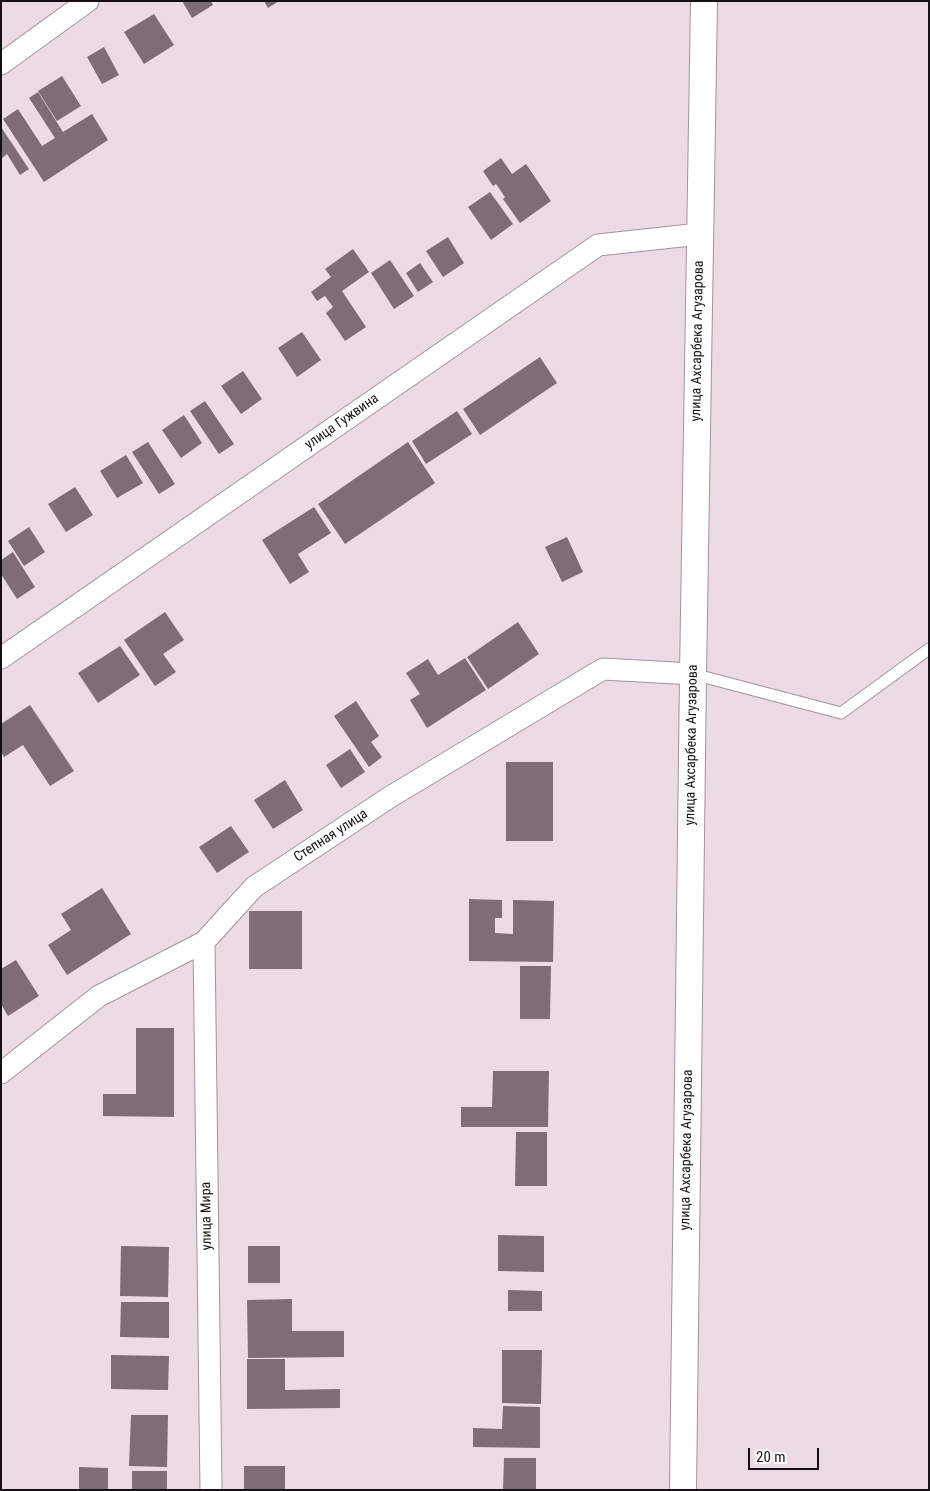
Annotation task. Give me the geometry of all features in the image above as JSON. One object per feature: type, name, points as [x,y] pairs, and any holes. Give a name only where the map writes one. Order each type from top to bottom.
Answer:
[{"type":"street","points":[[1,64],[88,1]]},
{"type":"street","name":"улица Ахсарбека Агузарова","points":[[683,1490],[693,674],[704,1]]},
{"type":"street","name":"улица Гужвина","points":[[1,658],[598,245],[700,234]]},
{"type":"street","name":"Степная улица","points":[[1,1073],[99,996],[204,942],[254,887],[390,798],[603,669],[693,674]]},
{"type":"street","name":"улица Мира","points":[[204,942],[211,1490]]},
{"type":"lane","points":[[693,674],[841,713],[929,649]]},
{"type":"building","points":[[182,1],[211,1],[213,5],[192,18]]},
{"type":"building","points":[[264,1],[279,1],[268,8]]},
{"type":"building","points":[[154,14],[174,45],[144,64],[124,32]]},
{"type":"building","points":[[104,47],[119,75],[102,84],[87,57]]},
{"type":"building","points":[[62,76],[81,106],[57,121],[38,91]]},
{"type":"building","points":[[38,92],[63,132],[92,114],[108,140],[44,182],[3,119],[18,109],[42,146],[55,138],[29,98]]},
{"type":"building","points":[[1,127],[29,169],[20,175],[7,154],[1,159]]},
{"type":"building","points":[[501,158],[512,174],[526,164],[551,201],[520,223],[503,199],[505,197],[496,184],[493,186],[483,171]]},
{"type":"building","points":[[490,192],[513,224],[491,240],[468,207]]},
{"type":"building","points":[[448,237],[464,263],[443,277],[426,251]]},
{"type":"building","points":[[353,249],[369,272],[342,291],[366,327],[345,341],[326,313],[333,307],[325,296],[317,301],[311,292],[331,277],[325,269]]},
{"type":"building","points":[[390,260],[414,296],[394,309],[371,273]]},
{"type":"building","points":[[420,263],[433,282],[418,292],[406,273]]},
{"type":"building","points":[[302,332],[321,360],[297,377],[278,348]]},
{"type":"building","points":[[540,357],[557,383],[480,435],[463,409]]},
{"type":"building","points":[[243,371],[262,399],[241,414],[221,386]]},
{"type":"building","points":[[205,401],[234,444],[219,454],[190,411]]},
{"type":"building","points":[[457,411],[472,434],[426,464],[412,441]]},
{"type":"building","points":[[184,415],[202,443],[181,458],[162,430]]},
{"type":"building","points":[[148,442],[175,484],[159,494],[132,452]]},
{"type":"building","points":[[408,442],[435,483],[345,544],[318,504]]},
{"type":"building","points":[[126,455],[143,483],[117,498],[100,471]]},
{"type":"building","points":[[75,487],[93,515],[66,532],[48,504]]},
{"type":"building","points":[[314,507],[331,533],[298,554],[309,572],[290,584],[262,540]]},
{"type":"building","points":[[29,527],[45,552],[24,566],[8,541]]},
{"type":"building","points":[[567,537],[583,572],[562,582],[545,547]]},
{"type":"building","points":[[13,552],[35,587],[17,599],[1,574],[1,560]]},
{"type":"building","points":[[165,612],[184,640],[163,654],[176,672],[155,686],[124,640]]},
{"type":"building","points":[[518,622],[539,654],[488,689],[467,657]]},
{"type":"building","points":[[120,646],[140,675],[98,703],[78,673]]},
{"type":"building","points":[[465,658],[486,690],[427,728],[410,700],[420,694],[406,673],[428,659],[438,675]]},
{"type":"building","points":[[356,701],[379,736],[371,742],[382,757],[369,767],[334,716]]},
{"type":"building","points":[[30,705],[74,771],[50,786],[23,745],[4,757],[1,752],[1,724]]},
{"type":"building","points":[[350,749],[365,772],[341,788],[326,765]]},
{"type":"building","points":[[506,762],[553,762],[553,841],[506,841]]},
{"type":"building","points":[[285,780],[303,810],[273,829],[254,800]]},
{"type":"building","points":[[231,826],[249,852],[217,873],[199,847]]},
{"type":"building","points":[[102,888],[131,934],[67,975],[48,945],[71,930],[61,914]]},
{"type":"building","points":[[469,899],[502,900],[502,918],[495,918],[495,933],[513,934],[513,900],[554,901],[553,962],[469,961]]},
{"type":"building","points":[[249,911],[302,911],[302,969],[249,969]]},
{"type":"building","points":[[16,960],[39,996],[8,1016],[1,1004],[1,969]]},
{"type":"building","points":[[520,966],[551,966],[550,1019],[520,1019]]},
{"type":"building","points":[[136,1028],[174,1028],[174,1117],[103,1116],[103,1094],[136,1094]]},
{"type":"building","points":[[493,1071],[549,1071],[548,1127],[461,1127],[461,1107],[492,1107]]},
{"type":"building","points":[[516,1132],[547,1132],[547,1186],[515,1186]]},
{"type":"building","points":[[498,1235],[544,1236],[544,1272],[498,1271]]},
{"type":"building","points":[[121,1246],[169,1247],[168,1297],[120,1296]]},
{"type":"building","points":[[248,1246],[280,1246],[280,1283],[248,1283]]},
{"type":"building","points":[[508,1290],[542,1291],[542,1311],[508,1311]]},
{"type":"building","points":[[292,1299],[292,1331],[344,1331],[344,1357],[248,1358],[247,1300]]},
{"type":"building","points":[[121,1302],[169,1302],[169,1338],[120,1337]]},
{"type":"building","points":[[502,1350],[542,1350],[541,1404],[502,1403]]},
{"type":"building","points":[[111,1355],[169,1356],[168,1390],[111,1389]]},
{"type":"building","points":[[247,1359],[285,1359],[285,1390],[340,1389],[340,1408],[247,1409]]},
{"type":"building","points":[[503,1406],[540,1407],[540,1448],[473,1447],[473,1428],[502,1429]]},
{"type":"building","points":[[131,1415],[168,1415],[167,1467],[129,1466]]},
{"type":"building","points":[[504,1458],[536,1458],[536,1490],[503,1490]]},
{"type":"building","points":[[244,1466],[285,1466],[285,1490],[244,1490]]},
{"type":"building","points":[[79,1467],[108,1468],[108,1490],[79,1490]]},
{"type":"building","points":[[132,1471],[167,1471],[167,1490],[132,1490]]}]
